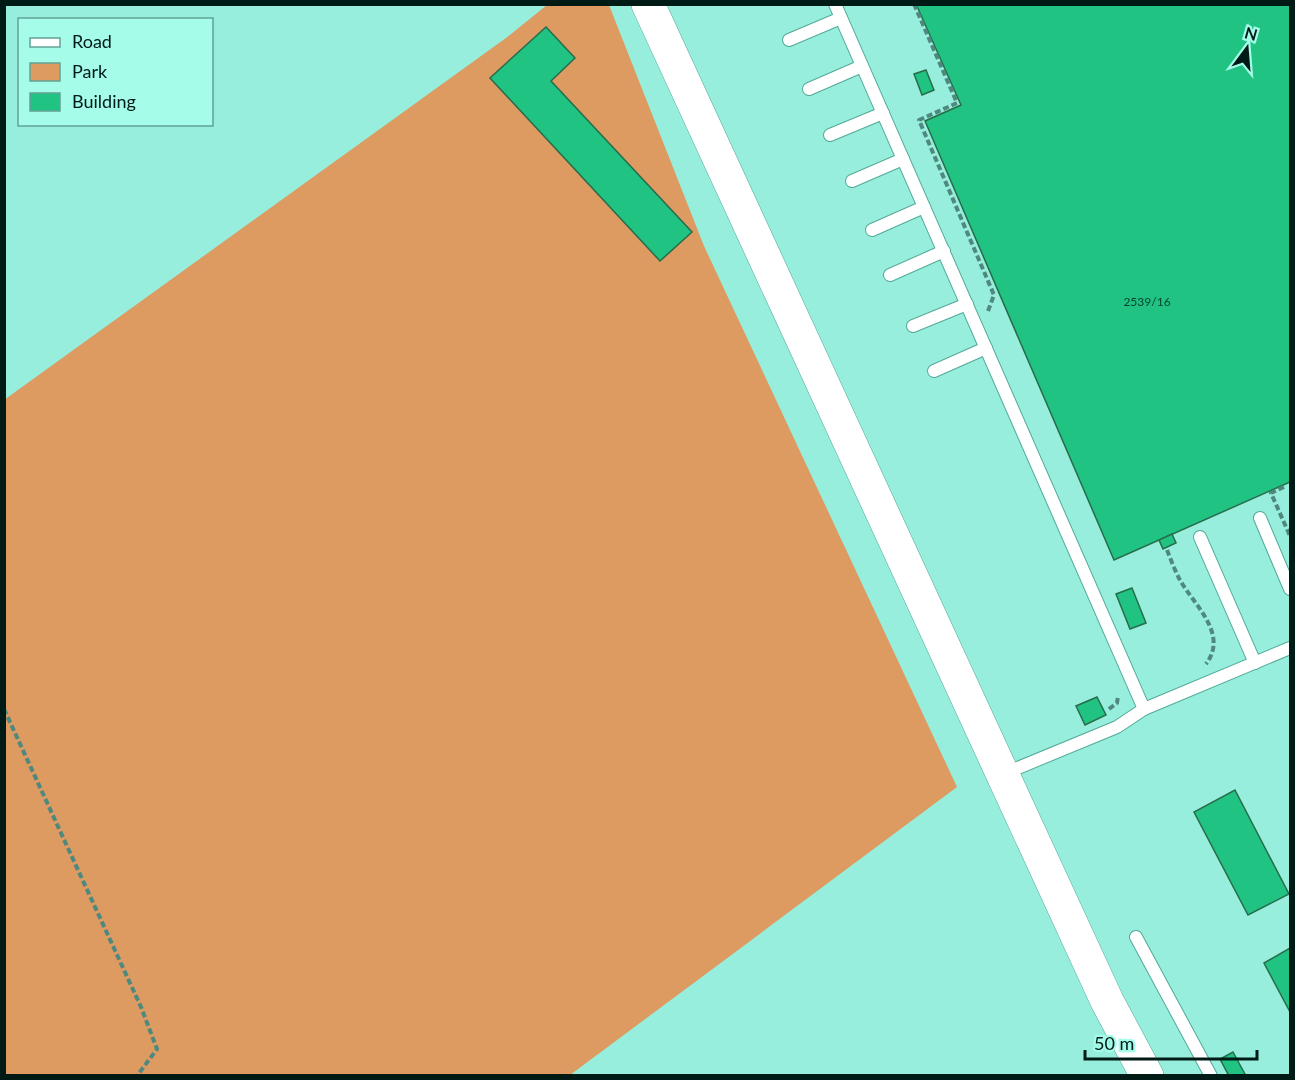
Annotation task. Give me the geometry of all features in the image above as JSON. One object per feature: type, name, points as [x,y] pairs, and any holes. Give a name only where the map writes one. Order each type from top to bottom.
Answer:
[{"type":"main road","points":[[648,4],[1107,1001],[1147,1076]]},
{"type":"lane","points":[[835,4],[1144,709]]},
{"type":"lane","points":[[789,40],[841,18]]},
{"type":"lane","points":[[809,89],[862,66]]},
{"type":"lane","points":[[830,135],[883,113]]},
{"type":"lane","points":[[852,181],[903,159]]},
{"type":"lane","points":[[872,230],[924,207]]},
{"type":"lane","points":[[890,275],[944,251]]},
{"type":"lane","points":[[913,327],[967,304]]},
{"type":"lane","points":[[933,371],[986,348]]},
{"type":"lane","points":[[1260,518],[1290,589]]},
{"type":"lane","points":[[1200,537],[1256,663]]},
{"type":"lane","points":[[1002,774],[1117,727],[1144,709],[1290,648]]},
{"type":"lane","points":[[1136,938],[1211,1076]]},
{"type":"path","points":[[914,4],[957,103],[919,120],[994,295],[985,318]]},
{"type":"path","points":[[1284,487],[1271,493],[1290,536]]},
{"type":"path","points":[[1167,550],[1180,581],[1206,616],[1215,642],[1211,658],[1203,668]]},
{"type":"path","points":[[1109,709],[1117,703],[1119,692],[1113,676],[1128,670]]},
{"type":"path","points":[[4,709],[141,1007],[158,1049],[137,1076]]},
{"type":"green space","points":[[547,5],[609,5],[704,246],[957,787],[570,1075],[5,1075],[4,400],[506,38]]},
{"type":"building","points":[[916,4],[1290,4],[1290,482],[1114,560],[925,121],[961,105]]},
{"type":"building","points":[[546,27],[575,58],[551,81],[692,232],[660,261],[490,78]]},
{"type":"building","points":[[926,70],[934,90],[922,95],[914,74]]},
{"type":"building","points":[[1172,534],[1176,543],[1163,549],[1159,540]]},
{"type":"building","points":[[1132,588],[1146,623],[1130,629],[1116,594]]},
{"type":"building","points":[[1097,697],[1106,715],[1085,725],[1076,706]]},
{"type":"building","points":[[1235,790],[1289,894],[1248,915],[1194,812]]},
{"type":"building","points":[[1290,948],[1290,1012],[1264,963]]},
{"type":"building","points":[[1233,1052],[1246,1076],[1229,1076],[1220,1059]]}]
